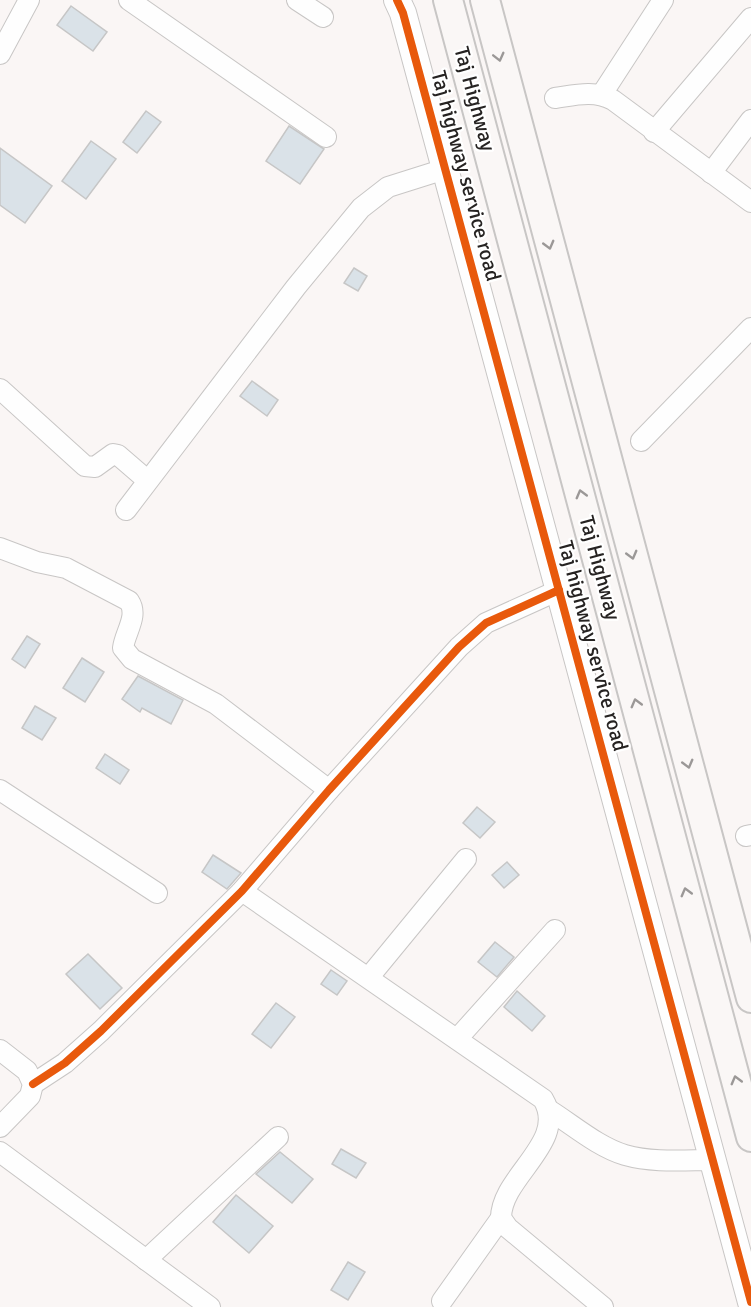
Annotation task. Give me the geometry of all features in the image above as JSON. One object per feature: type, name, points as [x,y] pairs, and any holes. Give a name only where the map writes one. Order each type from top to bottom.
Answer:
[{"type":"main road","name":"Taj Highway","points":[[448,0],[751,1137]]},
{"type":"main road","points":[[485,0],[751,998]]},
{"type":"street","points":[[0,54],[29,0]]},
{"type":"street","points":[[129,0],[326,137]]},
{"type":"street","points":[[297,0],[322,17]]},
{"type":"street","name":"Taj highway service road","points":[[397,0],[403,13],[751,1302]]},
{"type":"street","points":[[602,94],[663,0]]},
{"type":"street","points":[[654,132],[751,18]]},
{"type":"street","points":[[555,98],[602,94],[751,202]]},
{"type":"street","points":[[711,173],[751,120]]},
{"type":"street","points":[[126,510],[296,287],[361,208],[388,187],[445,169]]},
{"type":"street","points":[[641,441],[751,328]]},
{"type":"street","points":[[0,389],[85,466],[95,467],[113,454],[118,455],[147,480]]},
{"type":"street","points":[[0,548],[37,562],[66,568],[129,601],[133,606],[133,618],[123,648],[132,659],[216,704],[329,790]]},
{"type":"street","points":[[33,1084],[65,1063],[101,1031],[242,891],[329,790],[459,647],[486,623],[559,590]]},
{"type":"street","points":[[0,790],[157,893]]},
{"type":"street","points":[[369,977],[466,859]]},
{"type":"street","points":[[242,891],[543,1099],[549,1110],[551,1118],[544,1138],[504,1202],[501,1218],[442,1301]]},
{"type":"street","points":[[457,1039],[555,930]]},
{"type":"street","points":[[0,1050],[27,1071],[33,1084],[30,1096],[0,1127]]},
{"type":"street","points":[[549,1110],[606,1147],[626,1155],[655,1160],[714,1160]]},
{"type":"street","points":[[146,1260],[278,1137]]},
{"type":"street","points":[[0,1152],[210,1307]]},
{"type":"street","points":[[501,1218],[508,1228],[603,1307]]},
{"type":"building","points":[[71,6],[107,32],[93,51],[57,25]]},
{"type":"building","points":[[146,111],[161,122],[137,153],[123,142]]},
{"type":"building","points":[[289,126],[324,149],[300,184],[266,161]]},
{"type":"building","points":[[91,141],[116,159],[86,199],[62,181]]},
{"type":"building","points":[[0,148],[52,186],[25,223],[0,205]]},
{"type":"building","points":[[354,268],[367,276],[358,291],[344,283]]},
{"type":"building","points":[[252,381],[278,400],[267,416],[240,396]]},
{"type":"building","points":[[27,636],[40,644],[25,668],[12,659]]},
{"type":"building","points":[[82,658],[104,672],[85,702],[63,688]]},
{"type":"building","points":[[138,676],[183,700],[171,724],[142,708],[140,712],[122,699]]},
{"type":"building","points":[[35,706],[56,718],[42,740],[22,728]]},
{"type":"building","points":[[105,754],[129,770],[120,784],[96,768]]},
{"type":"building","points":[[477,807],[495,822],[480,838],[463,823]]},
{"type":"building","points":[[213,855],[241,873],[227,889],[202,872]]},
{"type":"building","points":[[507,862],[519,875],[504,888],[492,875]]},
{"type":"building","points":[[495,942],[514,957],[497,977],[478,962]]},
{"type":"building","points":[[88,954],[122,988],[100,1009],[66,974]]},
{"type":"building","points":[[331,970],[347,981],[337,995],[321,984]]},
{"type":"building","points":[[517,991],[545,1016],[532,1031],[504,1007]]},
{"type":"building","points":[[276,1003],[295,1017],[271,1048],[252,1034]]},
{"type":"building","points":[[341,1149],[366,1163],[356,1178],[332,1164]]},
{"type":"building","points":[[280,1152],[313,1179],[292,1203],[256,1174]]},
{"type":"building","points":[[236,1195],[273,1226],[249,1253],[213,1222]]},
{"type":"building","points":[[348,1262],[365,1272],[348,1300],[331,1290]]},
{"type":"cycle path","points":[[397,0],[403,13],[751,1302]]},
{"type":"cycle path","points":[[33,1084],[65,1063],[101,1031],[242,891],[329,790],[459,647],[486,623],[559,590]]}]
